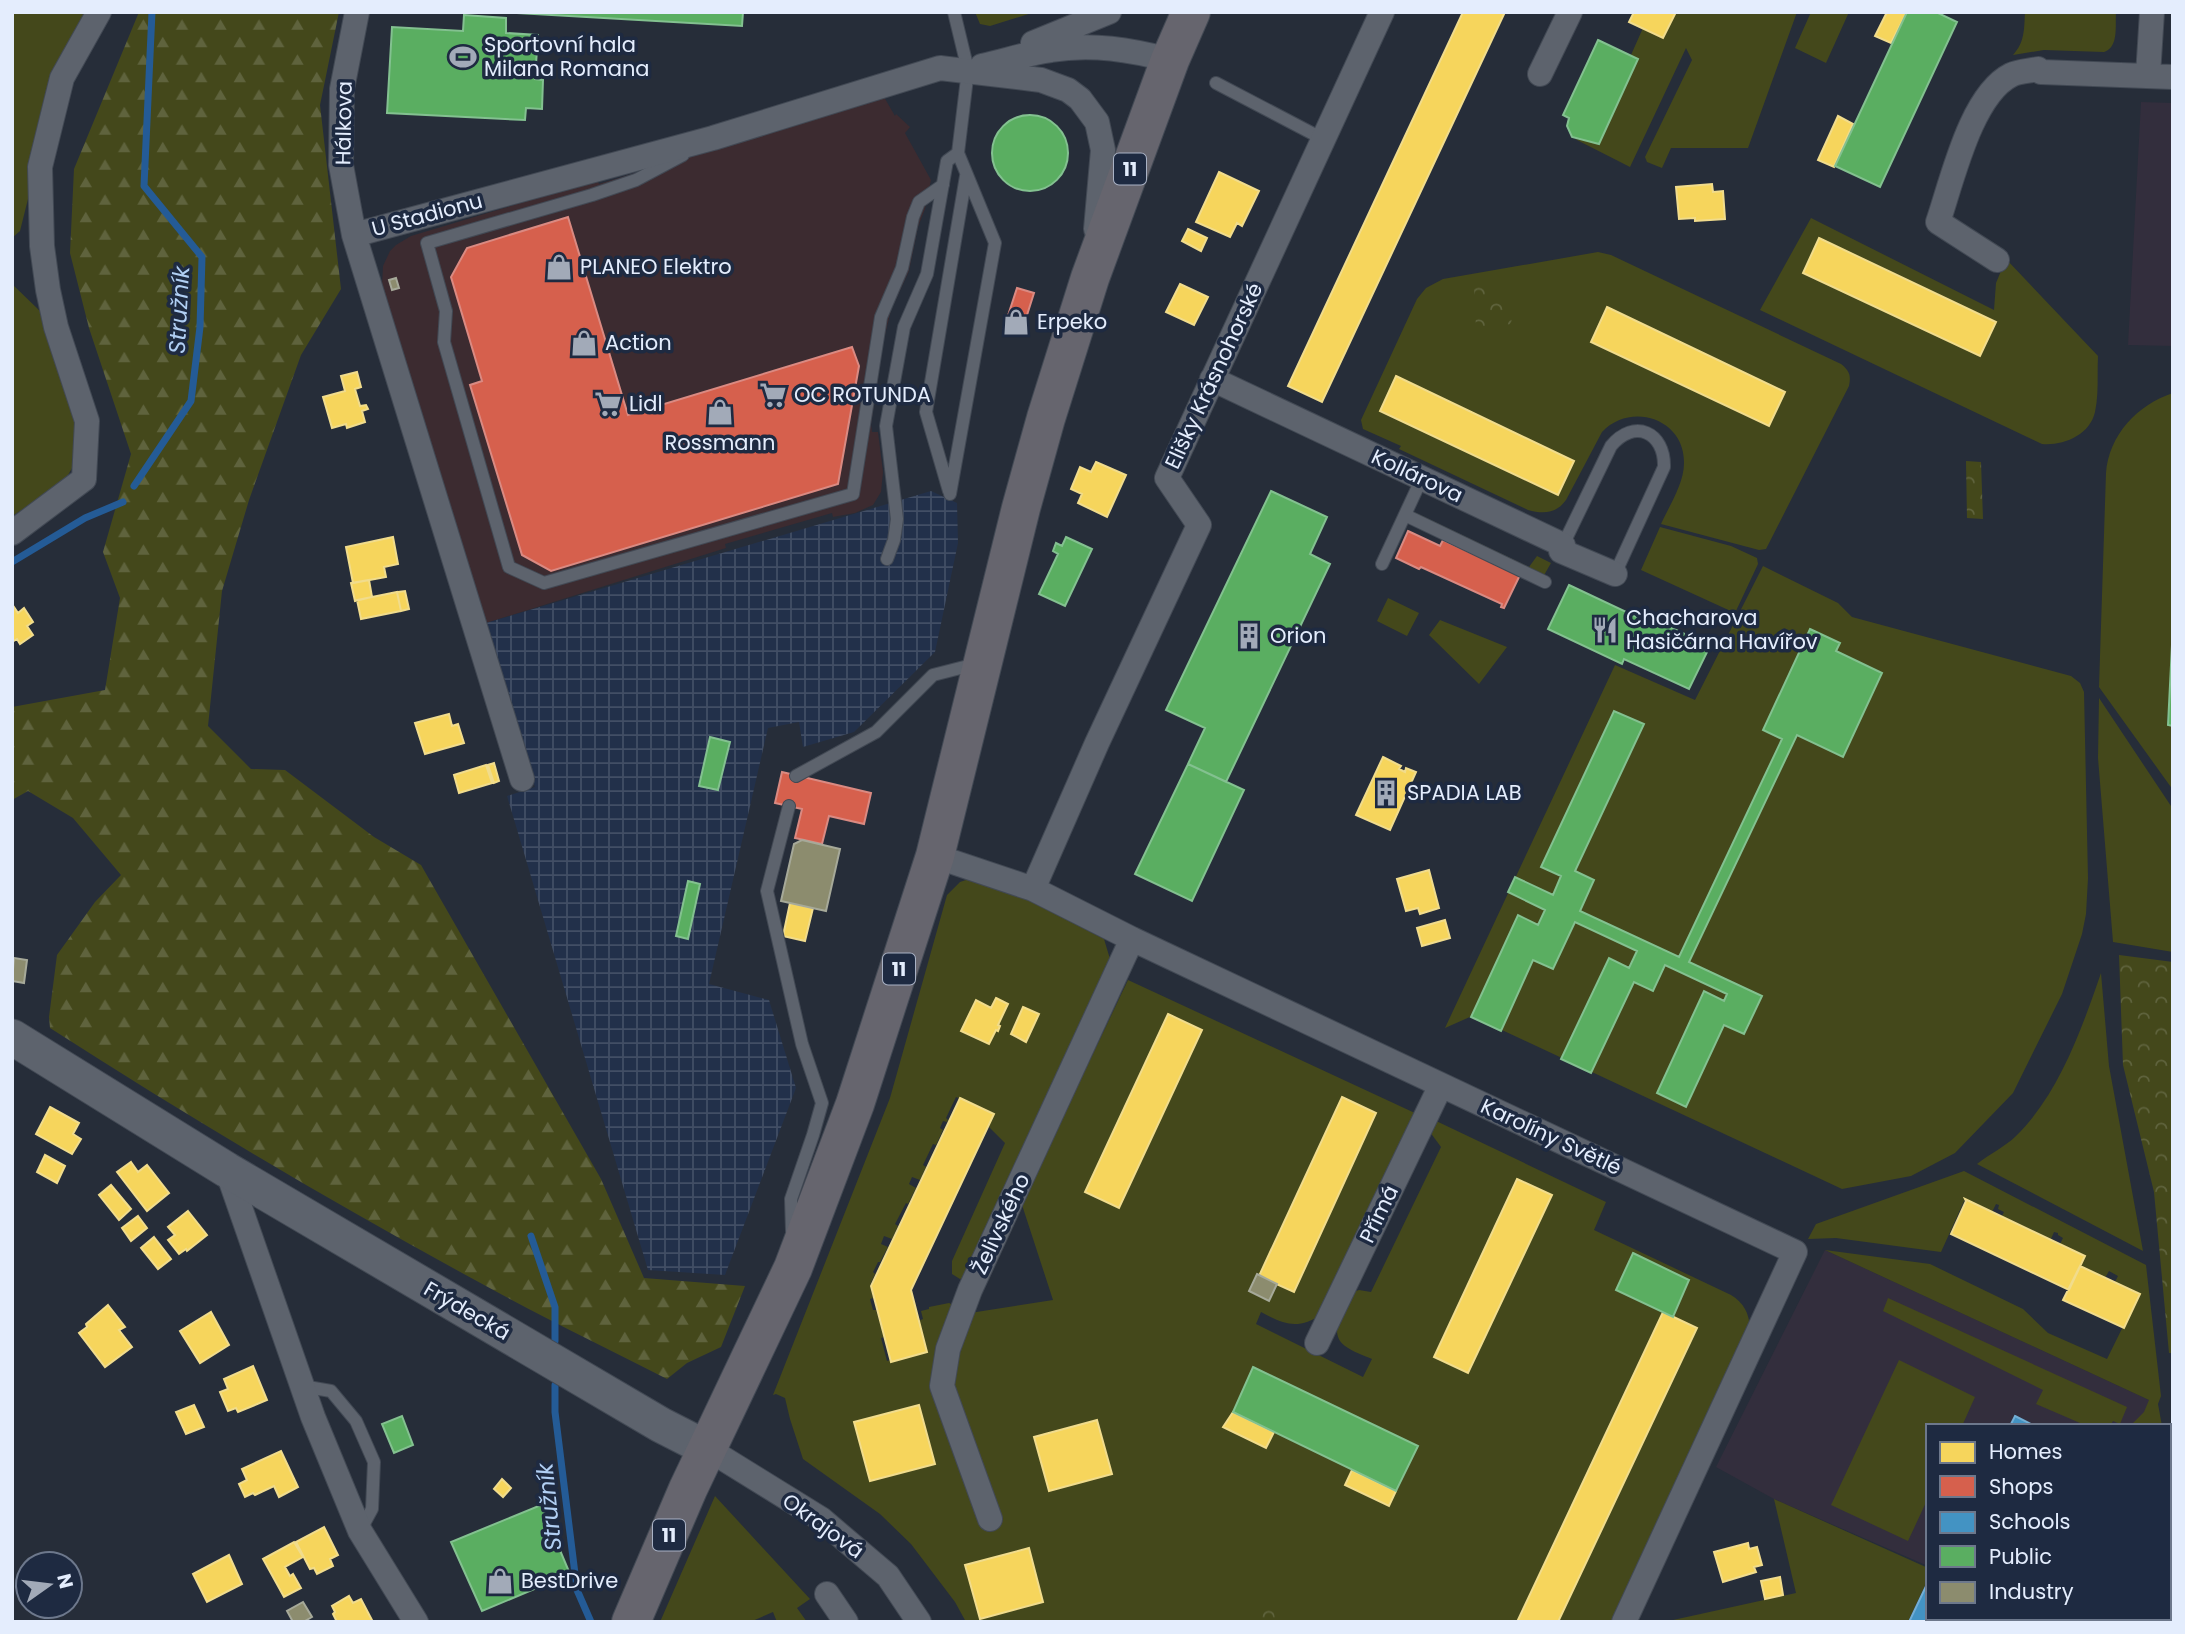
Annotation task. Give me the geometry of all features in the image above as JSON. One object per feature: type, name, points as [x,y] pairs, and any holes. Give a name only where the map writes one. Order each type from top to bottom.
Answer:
[{"type":"main road","name":"11","points":[[631,1622],[793,1268],[855,1104],[935,856],[1021,508],[1046,418],[1090,278],[1170,60],[1191,12]]},
{"type":"street","points":[[12,533],[84,479],[87,421],[56,327],[48,290],[42,246],[40,167],[62,78],[99,12]]},
{"type":"street","name":"Hálkova","points":[[354,235],[341,165],[342,89],[357,12]]},
{"type":"street","name":"U Stadionu","points":[[968,70],[1109,12]]},
{"type":"street","name":"Elišky Krásnohorské","points":[[1033,888],[1199,525],[1167,478],[1382,12]]},
{"type":"street","points":[[1540,74],[1570,12]]},
{"type":"street","points":[[2148,75],[2152,12]]},
{"type":"street","name":"U Stadionu","points":[[968,70],[1051,50],[1084,47],[1132,51],[1170,60]]},
{"type":"street","name":"U Stadionu","points":[[522,779],[354,235],[713,138],[940,68],[1041,80],[1068,90],[1089,110],[1097,122],[1103,150],[1090,278]]},
{"type":"street","points":[[1997,260],[1938,222],[1973,119],[1991,90],[2012,75],[2038,69],[2041,72],[2173,77]]},
{"type":"street","name":"Kollárova","points":[[1212,379],[1563,545],[1560,551],[1615,574]]},
{"type":"street","name":"Karolíny Světlé","points":[[935,856],[1033,888],[1132,939],[1795,1252],[1624,1622]]},
{"type":"street","name":"Želivského","points":[[990,1519],[942,1386],[948,1349],[976,1278],[1132,939]]},
{"type":"street","name":"Frýdecká","points":[[12,1037],[227,1170],[649,1418],[708,1449]]},
{"type":"street","name":"Přímá","points":[[1317,1343],[1441,1085]]},
{"type":"street","points":[[227,1170],[313,1418],[360,1531],[416,1622]]},
{"type":"street","name":"Okrajová","points":[[708,1449],[821,1519],[888,1576],[919,1622]]},
{"type":"street","points":[[827,1594],[846,1622]]},
{"type":"lane","points":[[954,12],[968,70],[958,153],[995,243],[950,494],[926,412],[966,174]]},
{"type":"lane","points":[[1216,83],[1323,139]]},
{"type":"lane","points":[[713,138],[636,180],[427,243],[446,312],[444,342],[509,566],[544,583],[853,494],[881,317],[902,268],[919,202],[943,185]]},
{"type":"lane","points":[[887,559],[894,540],[897,519],[886,426],[904,327],[927,274],[947,161],[958,153]]},
{"type":"lane","points":[[1563,545],[1611,446],[1628,432],[1650,434],[1661,448],[1664,467],[1615,574]]},
{"type":"lane","points":[[1382,564],[1422,478]]},
{"type":"lane","points":[[1405,515],[1545,582]]},
{"type":"lane","points":[[796,776],[876,732],[933,675],[983,663]]},
{"type":"lane","points":[[789,806],[767,891],[803,1044],[822,1103],[791,1199],[793,1268]]},
{"type":"lane","points":[[302,1386],[331,1391],[356,1421],[374,1462],[372,1509],[360,1531]]},
{"type":"shaded area","points":[[884,97],[895,116],[896,114],[910,127],[905,133],[931,180],[909,271],[891,310],[884,339],[871,424],[872,432],[878,432],[883,472],[881,492],[873,505],[855,513],[833,517],[832,513],[725,544],[726,548],[486,623],[382,286],[383,266],[390,251],[411,236],[597,180],[599,184]]},
{"type":"shaded area","points":[[2141,102],[2173,103],[2173,346],[2128,345]]},
{"type":"shaded area","points":[[931,491],[957,503],[958,543],[935,652],[854,732],[803,747],[799,722],[768,728],[709,984],[769,1000],[796,1088],[725,1275],[648,1270],[507,796],[535,787],[486,623]]},
{"type":"shaded area","points":[[1825,1250],[2149,1400],[2153,1424],[1926,1424],[1926,1565],[1774,1499],[1716,1467]]},
{"type":"shaded area","points":[[1926,1583],[1926,1620],[2171,1620],[2173,1588],[2173,1622],[1908,1622]]},
{"type":"green space","points":[[12,12],[92,12],[38,140],[20,231],[12,238]]},
{"type":"green space","points":[[139,12],[339,12],[320,105],[341,289],[301,355],[249,500],[222,591],[208,726],[251,769],[285,770],[374,837],[421,865],[601,1179],[644,1278],[745,1286],[721,1347],[687,1363],[667,1379],[518,1303],[327,1197],[50,1028],[57,955],[95,902],[121,875],[73,818],[28,791],[12,800],[12,707],[105,690],[120,598],[103,552],[131,454],[89,328],[70,253],[74,169]]},
{"type":"green space","points":[[975,12],[1035,12],[990,26],[980,24]]},
{"type":"green space","points":[[1674,12],[1797,12],[1748,148],[1671,148],[1662,168],[1647,162],[1645,157],[1692,60],[1686,48],[1630,167],[1575,139],[1598,143],[1637,59],[1631,55],[1643,28]]},
{"type":"green space","points":[[1811,12],[1849,12],[1826,63],[1795,48]]},
{"type":"green space","points":[[2025,12],[2116,12],[2114,41],[2104,52],[2044,50],[2013,55],[2022,40]]},
{"type":"green space","points":[[1811,218],[1994,310],[1996,283],[2006,259],[2098,356],[2096,405],[2088,427],[2067,441],[2042,444],[1760,310]]},
{"type":"green space","points":[[1598,252],[1611,255],[1841,364],[1848,371],[1849,386],[1766,549],[1759,550],[1661,524],[1679,487],[1684,463],[1682,448],[1676,435],[1654,419],[1627,418],[1602,432],[1566,500],[1558,508],[1544,512],[1528,510],[1363,429],[1361,420],[1417,299],[1426,288],[1443,279]]},
{"type":"green space","points":[[1492,282],[1513,307],[1511,324],[1476,329],[1474,286]]},
{"type":"green space","points":[[12,284],[41,312],[80,431],[79,456],[64,482],[12,516]]},
{"type":"green space","points":[[2173,393],[2173,644],[2167,724],[2173,725],[2173,790],[2099,687],[2108,459],[2127,423],[2148,405]]},
{"type":"green space","points":[[1966,461],[1981,462],[1983,519],[1967,518]]},
{"type":"green space","points":[[1412,511],[1529,567],[1537,556],[1551,563],[1543,577],[1407,512]]},
{"type":"green space","points":[[1660,527],[1731,546],[1757,558],[1758,564],[1735,613],[1641,570]]},
{"type":"green space","points":[[1763,566],[1838,603],[1852,617],[2071,676],[2080,683],[2084,692],[2088,878],[2086,914],[2062,994],[2013,1093],[1955,1153],[1911,1176],[1842,1189],[1472,1016],[1445,1028],[1615,665],[1695,700]]},
{"type":"green space","points":[[1388,598],[1419,613],[1407,636],[1377,621]]},
{"type":"green space","points":[[1440,620],[1507,647],[1479,684],[1429,635]]},
{"type":"green space","points":[[2099,698],[2173,809],[2173,952],[2113,942],[2098,758]]},
{"type":"green space","points":[[972,878],[986,878],[1104,939],[1110,959],[965,1278],[960,1279],[952,1274],[952,1261],[1005,1143],[987,1125],[993,1113],[956,1097],[946,1118],[947,1122],[943,1121],[940,1128],[943,1130],[936,1145],[933,1144],[923,1165],[926,1167],[920,1180],[912,1177],[909,1184],[916,1188],[895,1224],[898,1226],[892,1239],[884,1236],[881,1244],[888,1247],[873,1272],[875,1274],[870,1285],[873,1298],[870,1299],[884,1337],[881,1338],[887,1361],[927,1352],[918,1321],[923,1319],[921,1311],[929,1307],[949,1303],[970,1313],[1053,1300],[1023,1201],[1128,980],[1417,1114],[1322,1314],[1306,1322],[1292,1324],[1261,1312],[1256,1324],[1363,1377],[1372,1359],[1351,1350],[1340,1341],[1337,1327],[1341,1312],[1351,1293],[1359,1290],[1371,1292],[1441,1147],[1427,1128],[1432,1119],[1606,1202],[1594,1230],[1731,1295],[1742,1305],[1750,1328],[1615,1622],[966,1622],[955,1602],[911,1544],[880,1514],[803,1459],[785,1398],[773,1395],[890,1098],[947,895],[960,882]]},
{"type":"green space","points":[[2119,955],[2173,962],[2173,1353],[2169,1353],[2154,1192],[2123,1065]]},
{"type":"green space","points":[[2101,973],[2109,1066],[2143,1251],[1977,1164],[2016,1136],[2045,1101],[2068,1059]]},
{"type":"green space","points":[[1964,1171],[2146,1265],[2161,1396],[2158,1404],[2162,1424],[2132,1424],[2144,1412],[2149,1400],[1825,1250],[1930,1264],[2023,1309],[2048,1333],[2107,1359],[2139,1294],[2115,1282],[2118,1276],[2109,1271],[2105,1278],[2079,1266],[2084,1255],[2060,1244],[2063,1238],[2058,1233],[2054,1232],[2051,1239],[2002,1216],[2004,1212],[1998,1209],[1999,1205],[1996,1204],[1992,1212],[1965,1199],[1941,1252],[1836,1238],[1808,1239],[1816,1224]]},
{"type":"green space","points":[[1888,1298],[2127,1407],[2120,1424],[2113,1421],[2111,1424],[2082,1424],[2036,1404],[2043,1390],[1883,1311]]},
{"type":"green space","points":[[1899,1360],[1975,1397],[1963,1424],[1926,1424],[1926,1502],[1908,1541],[1831,1505]]},
{"type":"green space","points":[[2171,1482],[2173,1622],[2162,1620],[2171,1620]]},
{"type":"green space","points":[[715,1496],[810,1599],[797,1608],[807,1622],[777,1622],[773,1612],[750,1622],[660,1622]]},
{"type":"green space","points":[[1774,1499],[1926,1567],[1926,1583],[1908,1622],[1664,1622],[1796,1593]]},
{"type":"green space","points":[[1273,1608],[1276,1622],[1249,1622],[1248,1615]]},
{"type":"building: Homes","points":[[1463,12],[1505,12],[1322,402],[1288,386]]},
{"type":"building: Homes","points":[[1634,12],[1676,12],[1663,38],[1629,22]]},
{"type":"building: Homes","points":[[1887,12],[1907,12],[1891,43],[1875,36]]},
{"type":"building: Homes","points":[[1838,116],[1853,124],[1834,167],[1818,160]]},
{"type":"building: Homes","points":[[1219,172],[1259,191],[1242,226],[1237,223],[1230,237],[1196,222]]},
{"type":"building: Homes","points":[[1712,184],[1713,192],[1723,191],[1725,219],[1679,219],[1676,187]]},
{"type":"building: Homes","points":[[1188,229],[1207,238],[1201,251],[1182,241]]},
{"type":"building: Homes","points":[[1819,238],[1996,322],[1980,356],[1803,273]]},
{"type":"building: Homes","points":[[1180,284],[1208,297],[1194,325],[1166,312]]},
{"type":"building: Homes","points":[[1607,307],[1785,392],[1769,426],[1591,342]]},
{"type":"building: Homes","points":[[357,372],[361,387],[355,389],[360,406],[366,405],[368,409],[362,411],[365,422],[347,428],[346,424],[332,428],[323,397],[345,391],[341,376]]},
{"type":"building: Homes","points":[[1396,376],[1574,461],[1558,495],[1380,411]]},
{"type":"building: Homes","points":[[1096,462],[1126,475],[1107,517],[1078,503],[1082,494],[1071,489],[1080,467],[1091,472]]},
{"type":"building: Homes","points":[[393,537],[398,564],[384,567],[386,577],[353,583],[346,547]]},
{"type":"building: Homes","points":[[369,580],[372,597],[355,601],[351,583]]},
{"type":"building: Homes","points":[[405,591],[409,609],[401,611],[397,592]]},
{"type":"building: Homes","points":[[397,592],[401,611],[361,619],[357,600]]},
{"type":"building: Homes","points":[[12,604],[18,613],[24,608],[33,622],[27,626],[33,635],[20,644],[17,639],[12,642]]},
{"type":"building: Homes","points":[[449,714],[452,726],[458,724],[464,743],[425,754],[415,723]]},
{"type":"building: Homes","name":"SPADIA LAB","points":[[1383,757],[1401,766],[1399,769],[1405,772],[1406,768],[1416,772],[1390,830],[1356,815]]},
{"type":"building: Homes","points":[[494,763],[499,781],[494,783],[488,765]]},
{"type":"building: Homes","points":[[486,765],[492,783],[459,793],[454,775]]},
{"type":"building: Homes","points":[[1429,870],[1439,908],[1420,914],[1418,908],[1406,911],[1397,879]]},
{"type":"building: Homes","points":[[790,903],[813,908],[805,941],[783,936]]},
{"type":"building: Homes","points":[[1445,920],[1450,938],[1422,946],[1417,928]]},
{"type":"building: Homes","points":[[996,998],[1008,1004],[998,1031],[996,1030],[989,1044],[961,1031],[976,1000],[991,1008]]},
{"type":"building: Homes","points":[[1023,1007],[1039,1014],[1026,1042],[1011,1034]]},
{"type":"building: Homes","points":[[1168,1014],[1202,1030],[1119,1208],[1085,1192]]},
{"type":"building: Homes","points":[[1342,1097],[1376,1113],[1294,1292],[1259,1276]]},
{"type":"building: Homes","points":[[960,1098],[994,1114],[911,1290],[927,1352],[891,1362],[871,1286]]},
{"type":"building: Homes","points":[[50,1107],[79,1123],[73,1134],[81,1139],[72,1154],[36,1134]]},
{"type":"building: Homes","points":[[45,1155],[65,1166],[57,1183],[37,1172]]},
{"type":"building: Homes","points":[[131,1162],[138,1172],[147,1165],[169,1193],[147,1211],[117,1172]]},
{"type":"building: Homes","points":[[1517,1179],[1552,1195],[1468,1373],[1434,1357]]},
{"type":"building: Homes","points":[[111,1185],[131,1209],[119,1220],[99,1195]]},
{"type":"building: Homes","points":[[1965,1199],[2085,1256],[2069,1290],[1951,1234]]},
{"type":"building: Homes","points":[[188,1211],[207,1235],[179,1254],[168,1240],[175,1235],[168,1227]]},
{"type":"building: Homes","points":[[138,1216],[147,1228],[131,1241],[122,1228]]},
{"type":"building: Homes","points":[[154,1237],[171,1259],[158,1269],[141,1248]]},
{"type":"building: Homes","points":[[2080,1266],[2140,1294],[2124,1328],[2063,1300]]},
{"type":"building: Homes","points":[[108,1305],[125,1327],[119,1330],[132,1347],[105,1367],[79,1333]]},
{"type":"building: Homes","points":[[211,1312],[229,1345],[200,1363],[180,1331]]},
{"type":"building: Homes","points":[[1663,1312],[1697,1328],[1558,1622],[1517,1622]]},
{"type":"building: Homes","points":[[253,1366],[267,1400],[238,1412],[236,1408],[228,1411],[220,1392],[228,1389],[224,1379]]},
{"type":"building: Homes","points":[[194,1405],[204,1427],[186,1434],[176,1412]]},
{"type":"building: Homes","points":[[919,1405],[935,1464],[870,1481],[854,1422]]},
{"type":"building: Homes","points":[[1233,1412],[1274,1432],[1266,1448],[1223,1427]]},
{"type":"building: Homes","points":[[1097,1420],[1112,1474],[1049,1491],[1034,1437]]},
{"type":"building: Homes","points":[[281,1451],[298,1487],[279,1497],[274,1486],[245,1497],[239,1484],[247,1480],[242,1469]]},
{"type":"building: Homes","points":[[1352,1470],[1396,1491],[1389,1506],[1345,1485]]},
{"type":"building: Homes","points":[[502,1479],[511,1488],[503,1497],[494,1489]]},
{"type":"building: Homes","points":[[324,1527],[338,1555],[330,1559],[333,1566],[317,1574],[314,1568],[310,1569],[296,1542]]},
{"type":"building: Homes","points":[[294,1542],[303,1557],[285,1567],[290,1576],[293,1574],[301,1588],[284,1597],[263,1559]]},
{"type":"building: Homes","points":[[1748,1543],[1749,1549],[1757,1547],[1762,1565],[1754,1567],[1756,1572],[1723,1582],[1714,1552]]},
{"type":"building: Homes","points":[[1029,1548],[1043,1602],[980,1619],[965,1565]]},
{"type":"building: Homes","points":[[229,1555],[242,1584],[207,1602],[193,1574]]},
{"type":"building: Homes","points":[[1780,1577],[1783,1595],[1765,1599],[1761,1581]]},
{"type":"building: Homes","points":[[349,1596],[353,1603],[361,1599],[373,1622],[337,1622],[332,1606]]},
{"type":"building: Shops","name":"OC ROTUNDA","points":[[568,217],[628,415],[852,347],[859,366],[838,484],[551,571],[522,555],[470,385],[482,381],[451,277],[467,248]]},
{"type":"building: Shops","points":[[1017,288],[1034,293],[1021,334],[1004,328]]},
{"type":"building: Shops","points":[[1408,531],[1440,546],[1443,540],[1520,575],[1504,608],[1501,607],[1502,604],[1396,558]]},
{"type":"building: Shops","points":[[782,772],[871,793],[864,824],[829,816],[822,844],[795,838],[802,809],[775,803]]},
{"type":"building: Schools","points":[[2015,1416],[2031,1424],[2011,1424]]},
{"type":"building: Schools","points":[[1926,1586],[1926,1620],[1946,1620],[1909,1622]]},
{"type":"building: Schools","points":[[2082,1620],[2162,1622],[2085,1622]]},
{"type":"building: Public","points":[[499,12],[743,12],[742,26]]},
{"type":"building: Public","points":[[1907,12],[1936,12],[1957,22],[1880,187],[1835,166]]},
{"type":"building: Public","name":"Sportovní hala Milana Romana","points":[[464,15],[506,18],[506,33],[538,35],[535,79],[543,80],[542,109],[526,108],[525,120],[387,113],[392,27],[463,31]]},
{"type":"building: Public","points":[[1598,40],[1638,59],[1599,144],[1572,137],[1567,126],[1569,118],[1563,115]]},
{"type":"building: Public","points":[[1030,115],[1045,118],[1057,126],[1065,138],[1068,153],[1065,168],[1057,180],[1045,188],[1030,191],[1015,188],[1003,180],[995,168],[992,153],[995,138],[1003,126],[1015,118]]},
{"type":"building: Public","name":"Orion","points":[[1271,491],[1327,517],[1310,554],[1330,564],[1226,782],[1188,764],[1205,728],[1166,710]]},
{"type":"building: Public","points":[[1066,537],[1092,549],[1065,606],[1039,594],[1058,554],[1053,551],[1056,543],[1062,546]]},
{"type":"building: Public","points":[[1569,585],[1643,620],[1645,615],[1710,646],[1689,689],[1624,659],[1622,664],[1548,629]]},
{"type":"building: Public","points":[[1810,629],[1840,643],[1836,651],[1882,673],[1843,757],[1797,735],[1689,962],[1762,996],[1744,1034],[1724,1025],[1686,1107],[1657,1093],[1704,991],[1724,1001],[1727,994],[1665,965],[1653,991],[1634,982],[1591,1073],[1561,1059],[1609,958],[1629,968],[1637,951],[1575,922],[1553,969],[1533,960],[1501,1031],[1471,1017],[1518,915],[1538,925],[1545,910],[1508,892],[1515,877],[1553,895],[1561,876],[1541,867],[1614,711],[1644,724],[1575,871],[1594,880],[1580,911],[1679,957],[1782,739],[1763,730]]},
{"type":"building: Public","points":[[2173,645],[2173,726],[2168,725]]},
{"type":"building: Public","points":[[710,737],[730,742],[718,790],[699,786]]},
{"type":"building: Public","points":[[1188,764],[1244,790],[1192,901],[1135,874]]},
{"type":"building: Public","points":[[688,881],[700,884],[688,939],[676,936]]},
{"type":"building: Public","points":[[1633,1253],[1689,1280],[1673,1317],[1616,1290]]},
{"type":"building: Public","points":[[1253,1367],[1418,1446],[1396,1491],[1233,1412]]},
{"type":"building: Public","points":[[402,1416],[413,1445],[394,1453],[382,1424]]},
{"type":"building: Public","points":[[541,1505],[570,1574],[482,1611],[451,1542]]},
{"type":"building: Industry","points":[[396,278],[399,288],[392,290],[389,280]]},
{"type":"building: Industry","points":[[802,840],[840,849],[826,911],[781,901],[794,844]]},
{"type":"building: Industry","points":[[14,958],[27,960],[24,983],[12,981]]},
{"type":"building: Industry","points":[[1257,1274],[1277,1284],[1269,1301],[1249,1291]]},
{"type":"building: Industry","points":[[303,1602],[312,1617],[303,1622],[293,1622],[287,1611]]},
{"type":"waterway","name":"Stružník","points":[[134,486],[191,401],[200,327],[202,257],[144,186],[152,12]]},
{"type":"waterway","points":[[12,562],[85,518],[123,502]]},
{"type":"waterway","name":"Stružník","points":[[531,1236],[555,1307],[555,1341]]},
{"type":"waterway","name":"Stružník","points":[[555,1385],[555,1412],[577,1590],[591,1622]]},
{"type":"place","name":"Sportovní hala Milana Romana","points":[[463,57]]},
{"type":"place","name":"PLANEO Elektro","points":[[559,267]]},
{"type":"place","name":"Erpeko","points":[[1016,322]]},
{"type":"place","name":"Action","points":[[584,343]]},
{"type":"place","name":"OC ROTUNDA","points":[[773,395]]},
{"type":"place","name":"Lidl","points":[[608,404]]},
{"type":"place","name":"Rossmann","points":[[720,412]]},
{"type":"place","name":"Chacharova Hasičárna Havířov","points":[[1605,630]]},
{"type":"place","name":"Orion","points":[[1249,636]]},
{"type":"place","name":"SPADIA LAB","points":[[1386,793]]},
{"type":"place","name":"BestDrive","points":[[500,1581]]}]
